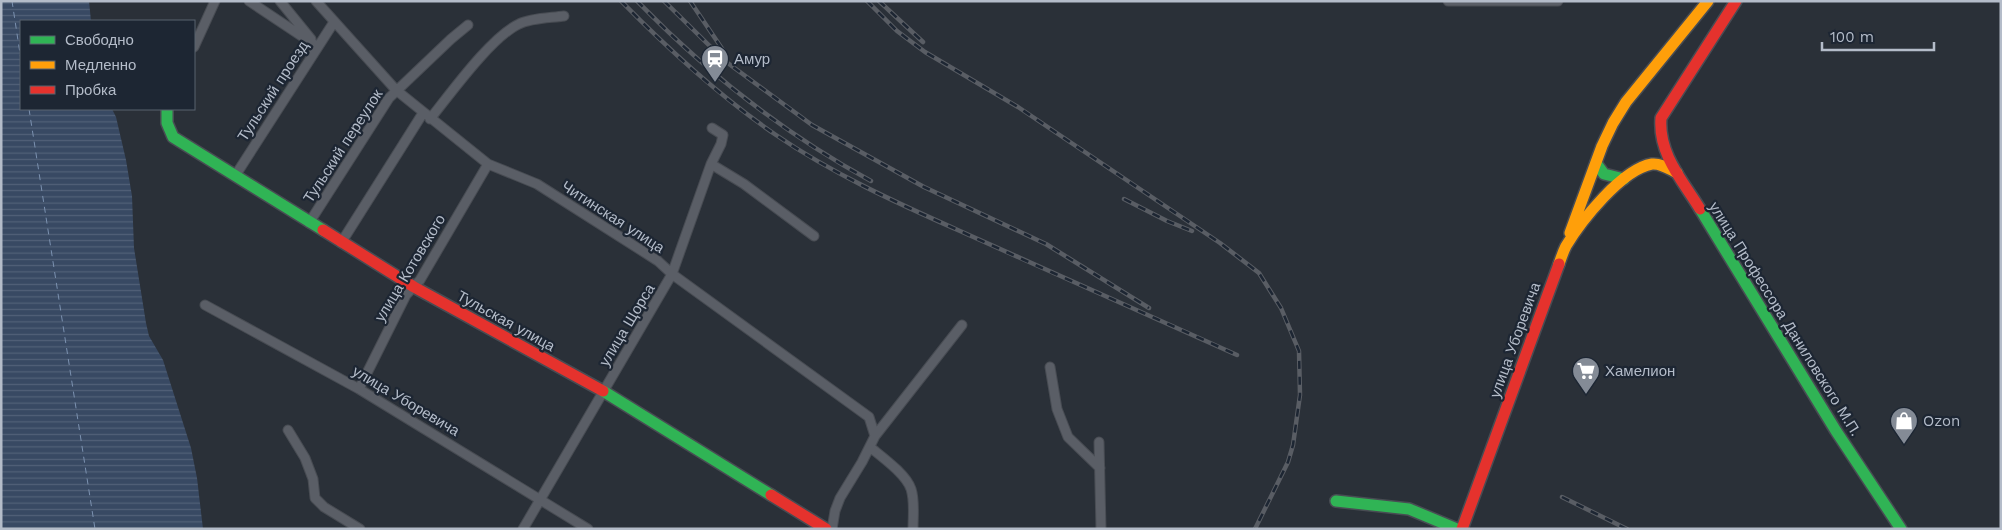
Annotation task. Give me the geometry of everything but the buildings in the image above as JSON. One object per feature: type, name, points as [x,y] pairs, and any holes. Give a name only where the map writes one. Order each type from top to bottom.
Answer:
[{"type":"main road","points":[[1565,248],[1596,163],[1610,131],[1626,102],[1708,1]]},
{"type":"main road","name":"улица Профессора Даниловского М.П.","points":[[1736,1],[1661,118],[1659,129],[1661,141],[1677,173],[1836,431],[1901,529]]},
{"type":"main road","name":"Тульская улица","points":[[167,110],[165,116],[167,127],[172,137],[414,287],[603,391],[826,529]]},
{"type":"main road","points":[[1596,163],[1599,171],[1609,177],[1624,179]]},
{"type":"main road","name":"улица Уборевича","points":[[1463,528],[1565,248],[1573,235],[1611,189],[1641,167],[1651,164],[1662,164],[1677,173]]},
{"type":"main road","points":[[1336,501],[1409,509],[1463,528]]},
{"type":"street","points":[[195,45],[215,1]]},
{"type":"street","points":[[249,1],[318,47]]},
{"type":"street","points":[[280,1],[318,47]]},
{"type":"street","name":"Читинская улица","points":[[316,1],[396,90],[426,116],[488,164],[537,184],[658,261],[672,274],[869,417],[875,436]]},
{"type":"street","points":[[1448,1],[1558,1]]},
{"type":"street","points":[[341,243],[426,116],[477,61],[509,29],[520,23],[564,16]]},
{"type":"street","name":"Тульский проезд","points":[[234,176],[334,22]]},
{"type":"street","name":"Тульский переулок","points":[[309,223],[388,98],[468,25]]},
{"type":"street","name":"улица Щорса","points":[[523,529],[672,274],[710,164],[721,144],[723,135],[712,128]]},
{"type":"street","name":"улица Котовского","points":[[359,389],[406,295],[420,280],[488,164]]},
{"type":"street","points":[[710,164],[744,184],[814,236]]},
{"type":"street","name":"улица Уборевича","points":[[205,305],[359,389],[588,529]]},
{"type":"street","points":[[832,529],[835,511],[840,498],[875,436],[962,325]]},
{"type":"street","points":[[1050,367],[1057,409],[1068,437],[1100,468]]},
{"type":"street","points":[[288,430],[306,458],[313,479],[314,498],[324,507],[360,529]]},
{"type":"street","points":[[1099,442],[1101,529]]},
{"type":"street","points":[[870,447],[893,465],[911,488],[913,529]]},
{"type":"water","points":[[1,1],[89,1],[91,20],[20,20],[20,110],[112,110],[116,117],[132,196],[134,248],[146,323],[149,336],[163,360],[191,448],[197,478],[203,529],[1,529]]},
{"type":"ferry route","points":[[12,1],[20,53]]},
{"type":"ferry route","points":[[29,110],[95,529]]},
{"type":"railway","points":[[621,1],[676,55],[734,104],[776,135],[820,163],[913,210],[1237,355]]},
{"type":"railway","points":[[637,1],[691,53],[747,100],[807,143],[871,181]]},
{"type":"railway","points":[[664,1],[725,61],[812,125],[924,187],[1046,244],[1149,308]]},
{"type":"railway","points":[[690,1],[725,53]]},
{"type":"railway","points":[[867,1],[897,31],[925,52],[1018,107],[1220,243],[1259,273],[1281,308],[1299,351],[1300,395],[1293,445],[1288,462],[1255,529]]},
{"type":"railway","points":[[879,1],[923,42]]},
{"type":"railway","points":[[1124,199],[1167,221],[1192,231]]},
{"type":"railway","points":[[1562,497],[1627,529]]},
{"type":"traffic: fast","points":[[167,110],[167,123],[173,137],[323,230]]},
{"type":"traffic: fast","points":[[1596,163],[1604,174],[1624,179]]},
{"type":"traffic: fast","points":[[1700,209],[1836,431],[1901,529]]},
{"type":"traffic: fast","points":[[603,391],[771,495]]},
{"type":"traffic: fast","points":[[1336,501],[1409,509],[1457,529]]},
{"type":"traffic: slow","points":[[1570,233],[1602,146],[1613,123],[1626,102],[1708,1]]},
{"type":"traffic: slow","points":[[1559,264],[1566,246],[1592,210],[1628,175],[1652,164],[1662,165],[1677,173]]},
{"type":"traffic: jam","points":[[1700,209],[1673,167],[1663,143],[1661,118],[1736,1]]},
{"type":"traffic: jam","points":[[323,230],[414,287],[603,391]]},
{"type":"traffic: jam","points":[[1462,529],[1559,264]]},
{"type":"traffic: jam","points":[[771,495],[826,529]]},
{"type":"place","name":"Амур","points":[[715,83]]},
{"type":"place","name":"Хамелион","points":[[1586,395]]},
{"type":"place","name":"Ozon","points":[[1904,445]]}]
